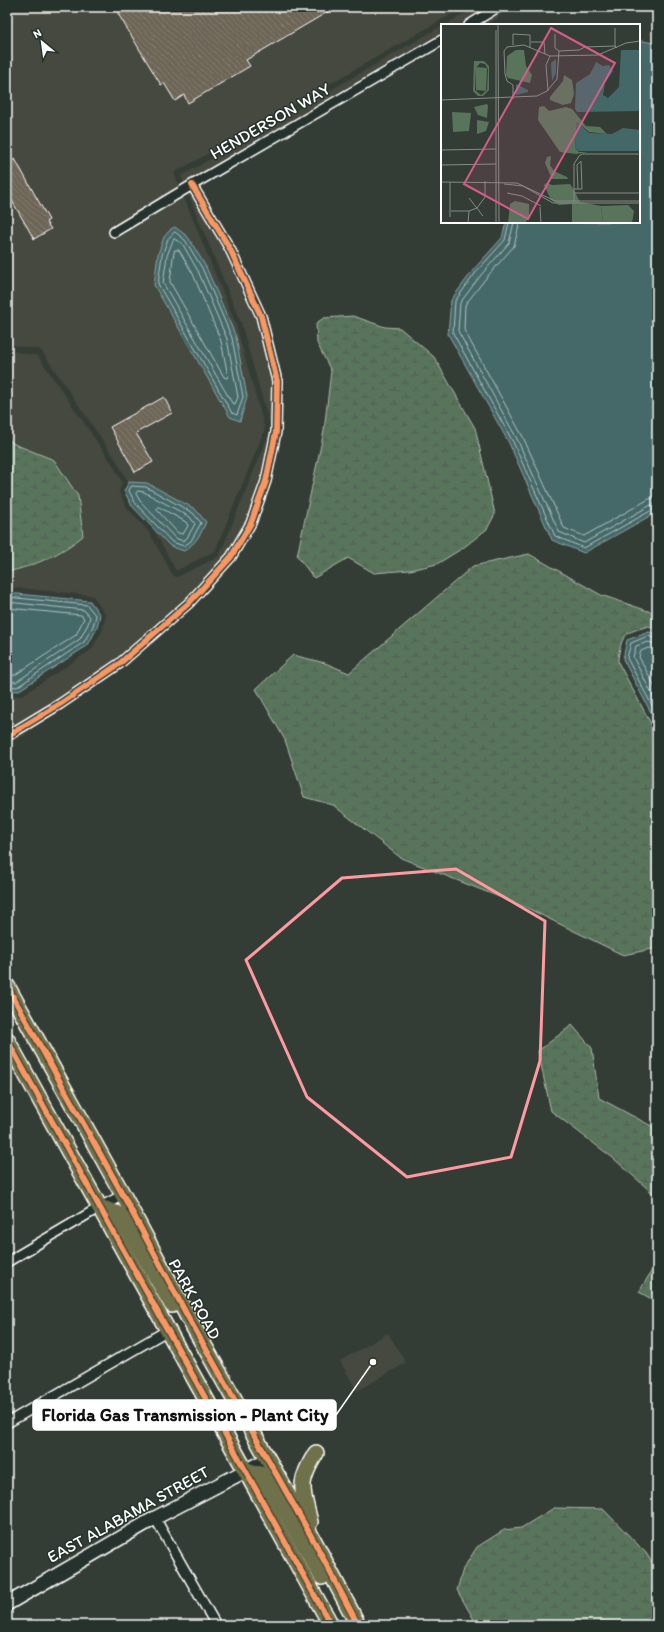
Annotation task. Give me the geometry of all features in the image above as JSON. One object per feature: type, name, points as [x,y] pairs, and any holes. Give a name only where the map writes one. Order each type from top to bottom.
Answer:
[{"type":"main road","name":"PARK ROAD","points":[[7,986],[315,1543],[355,1620]]},
{"type":"main road","points":[[7,1040],[331,1625]]},
{"type":"main road","points":[[100,1207],[116,1213],[126,1227],[188,1333],[211,1356]]},
{"type":"main road","points":[[315,1543],[303,1498],[302,1482],[307,1467],[316,1453]]},
{"type":"main road","points":[[246,1470],[260,1474],[271,1487],[333,1595],[355,1620]]},
{"type":"street","points":[[471,24],[498,7]]},
{"type":"street","name":"HENDERSON WAY","points":[[114,232],[192,184],[441,41]]},
{"type":"street","points":[[7,736],[60,704],[119,664],[189,603],[231,557],[251,524],[266,481],[276,432],[278,381],[261,316],[230,249],[192,184]]},
{"type":"street","points":[[7,1262],[123,1195]]},
{"type":"street","points":[[7,1423],[168,1330]]},
{"type":"street","name":"EAST ALABAMA STREET","points":[[7,1604],[155,1518],[268,1459]]},
{"type":"street","points":[[155,1518],[216,1625]]},
{"type":"highlighted area","points":[[456,869],[545,921],[540,1061],[511,1157],[407,1177],[307,1097],[246,960],[342,878]]},
{"type":"shaded area","points":[[7,7],[464,7],[174,173],[236,325],[265,429],[215,551],[176,571],[118,463],[41,350],[7,344]]},
{"type":"shaded area","points":[[476,7],[509,7],[496,19],[487,24],[447,24]]},
{"type":"shaded area","points":[[441,27],[441,49],[189,184],[213,218],[259,317],[276,385],[273,463],[249,533],[167,625],[23,736],[7,744],[7,695],[21,696],[91,650],[102,631],[106,615],[93,596],[7,587],[7,572],[27,568],[14,444],[7,438],[7,350],[38,356],[113,465],[122,482],[119,492],[128,509],[149,532],[173,575],[176,577],[218,557],[220,554],[271,429],[241,323],[181,176]]},
{"type":"shaded area","points":[[388,1333],[406,1363],[357,1391],[340,1361]]},
{"type":"green space","points":[[353,316],[385,327],[400,328],[434,357],[475,428],[495,514],[487,529],[463,548],[437,564],[410,570],[374,573],[348,558],[314,578],[297,556],[324,431],[331,371],[317,343],[316,323],[324,318]]},
{"type":"green space","points":[[7,438],[14,444],[54,460],[78,496],[83,536],[57,554],[38,563],[7,572]]},
{"type":"green space","points":[[529,554],[601,595],[657,614],[657,629],[648,626],[630,632],[626,635],[620,648],[618,662],[657,735],[657,948],[623,955],[527,908],[401,858],[333,805],[304,797],[285,740],[256,689],[293,655],[325,663],[349,673],[473,566]]},
{"type":"green space","points":[[572,1025],[592,1048],[599,1098],[657,1129],[657,1197],[613,1158],[551,1111],[538,1051]]},
{"type":"green space","points":[[657,1262],[657,1302],[639,1292]]},
{"type":"green space","points":[[554,1508],[603,1509],[646,1553],[657,1570],[657,1625],[477,1625],[457,1590],[463,1569],[477,1547],[504,1530],[521,1528]]},
{"type":"water","points":[[640,40],[657,44],[657,512],[584,553],[552,540],[509,443],[448,334],[451,300],[474,269],[502,238],[506,223],[640,223]]},
{"type":"water","points":[[175,227],[188,237],[206,267],[236,337],[247,397],[240,421],[230,417],[154,285],[158,254],[164,237],[171,229]]},
{"type":"water","points":[[129,482],[147,483],[195,509],[206,522],[192,545],[184,551],[170,546],[132,506],[124,491]]},
{"type":"water","points":[[7,593],[90,601],[100,615],[97,628],[88,645],[18,691],[7,690]]},
{"type":"water","points":[[649,632],[657,635],[657,724],[623,659],[627,640]]},
{"type":"building","points":[[114,7],[336,7],[246,60],[250,66],[188,103],[184,95],[175,101],[164,83],[161,85]]},
{"type":"building","points":[[15,159],[49,220],[46,222],[51,229],[34,239],[7,192],[7,164]]},
{"type":"building","points":[[164,397],[172,413],[136,433],[153,462],[135,472],[110,427]]},
{"type":"cycle path","points":[[7,736],[60,704],[119,664],[189,603],[231,557],[251,523],[266,481],[276,432],[277,381],[261,316],[230,249],[192,185]]},
{"type":"cycle path","points":[[7,986],[123,1195],[188,1317],[315,1543],[358,1625]]},
{"type":"cycle path","points":[[7,1040],[331,1625]]},
{"type":"place","name":"Florida Gas Transmission - Plant City","points":[[373,1362]]}]
